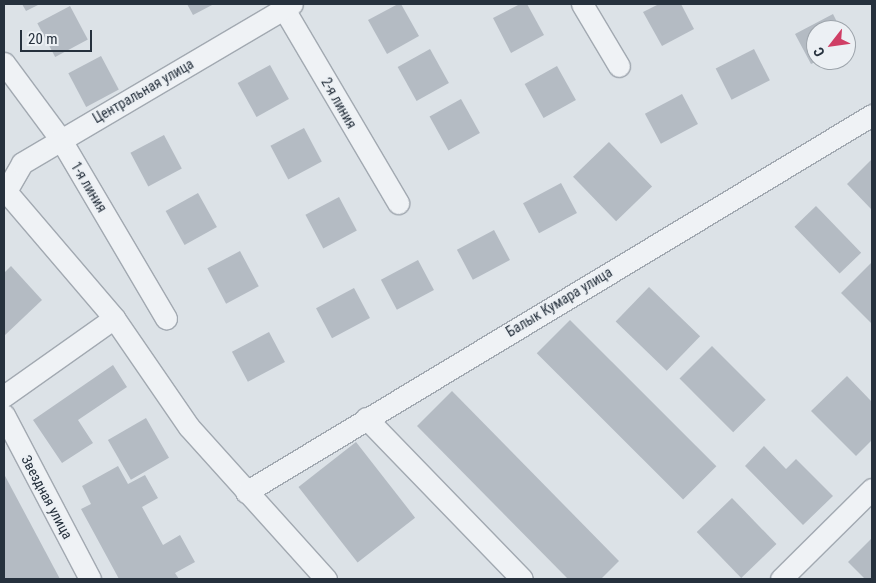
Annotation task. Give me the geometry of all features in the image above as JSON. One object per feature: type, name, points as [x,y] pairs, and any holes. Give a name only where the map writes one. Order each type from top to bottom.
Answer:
[{"type":"street","points":[[582,4],[619,66]]},
{"type":"street","name":"Центральная улица","points":[[5,190],[22,163],[286,5]]},
{"type":"street","name":"2-я линия","points":[[286,5],[398,203]]},
{"type":"street","name":"1-я линия","points":[[4,63],[61,140],[166,318]]},
{"type":"street","name":"Балык Кумара улица","points":[[246,492],[872,115]]},
{"type":"street","points":[[5,190],[114,318],[189,427],[326,579]]},
{"type":"street","points":[[4,396],[114,318]]},
{"type":"street","name":"Звездная улица","points":[[4,416],[90,579]]},
{"type":"street","points":[[366,418],[522,579]]},
{"type":"street","points":[[781,579],[872,489]]},
{"type":"building","points":[[22,4],[40,4],[26,11]]},
{"type":"building","points":[[187,4],[214,4],[193,15]]},
{"type":"building","points":[[401,4],[419,36],[387,54],[368,20]]},
{"type":"building","points":[[520,4],[527,4],[544,35],[511,53],[493,18]]},
{"type":"building","points":[[659,4],[681,4],[694,29],[662,46],[643,12]]},
{"type":"building","points":[[70,6],[88,40],[55,57],[37,23]]},
{"type":"building","points":[[833,14],[836,20],[822,20]]},
{"type":"building","points":[[806,28],[806,55],[795,34]]},
{"type":"building","points":[[430,49],[449,83],[417,101],[398,67]]},
{"type":"building","points":[[754,49],[770,80],[732,100],[716,69]]},
{"type":"building","points":[[101,56],[119,90],[86,107],[68,73]]},
{"type":"building","points":[[270,65],[289,99],[257,117],[238,83]]},
{"type":"building","points":[[557,66],[576,100],[544,118],[525,84]]},
{"type":"building","points":[[682,94],[698,124],[661,144],[645,114]]},
{"type":"building","points":[[461,99],[480,133],[448,151],[430,116]]},
{"type":"building","points":[[304,128],[322,162],[288,179],[270,146]]},
{"type":"building","points":[[164,135],[182,169],[148,186],[130,153]]},
{"type":"building","points":[[609,142],[652,187],[616,221],[573,177]]},
{"type":"building","points":[[872,159],[872,210],[847,184]]},
{"type":"building","points":[[561,183],[577,213],[539,233],[523,203]]},
{"type":"building","points":[[198,193],[217,227],[185,245],[166,211]]},
{"type":"building","points":[[339,197],[357,231],[323,248],[305,215]]},
{"type":"building","points":[[816,206],[861,253],[840,274],[794,227]]},
{"type":"building","points":[[494,230],[510,260],[473,280],[457,250]]},
{"type":"building","points":[[240,251],[259,286],[226,304],[207,268]]},
{"type":"building","points":[[418,260],[434,290],[397,310],[381,280]]},
{"type":"building","points":[[872,262],[872,324],[841,293]]},
{"type":"building","points":[[11,266],[42,300],[4,336],[4,273]]},
{"type":"building","points":[[649,287],[700,336],[667,371],[616,322]]},
{"type":"building","points":[[354,288],[370,318],[332,338],[316,308]]},
{"type":"building","points":[[570,320],[716,466],[683,500],[537,353]]},
{"type":"building","points":[[269,332],[285,362],[248,382],[232,352]]},
{"type":"building","points":[[712,346],[766,400],[733,432],[679,379]]},
{"type":"building","points":[[113,365],[127,387],[78,420],[93,443],[62,463],[33,420]]},
{"type":"building","points":[[847,376],[872,402],[872,440],[856,456],[811,411]]},
{"type":"building","points":[[452,391],[619,561],[601,579],[568,579],[417,426]]},
{"type":"building","points":[[146,418],[169,458],[131,480],[108,440]]},
{"type":"building","points":[[356,442],[415,518],[358,563],[298,487]]},
{"type":"building","points":[[764,446],[786,469],[796,459],[833,496],[803,525],[745,466]]},
{"type":"building","points":[[118,466],[128,484],[145,475],[158,498],[142,507],[163,545],[180,535],[195,562],[175,573],[179,579],[119,579],[81,509],[91,504],[82,486]]},
{"type":"building","points":[[4,474],[60,579],[4,579]]},
{"type":"building","points":[[732,498],[776,544],[741,578],[697,532]]},
{"type":"building","points":[[872,538],[872,579],[865,579],[848,562]]}]
